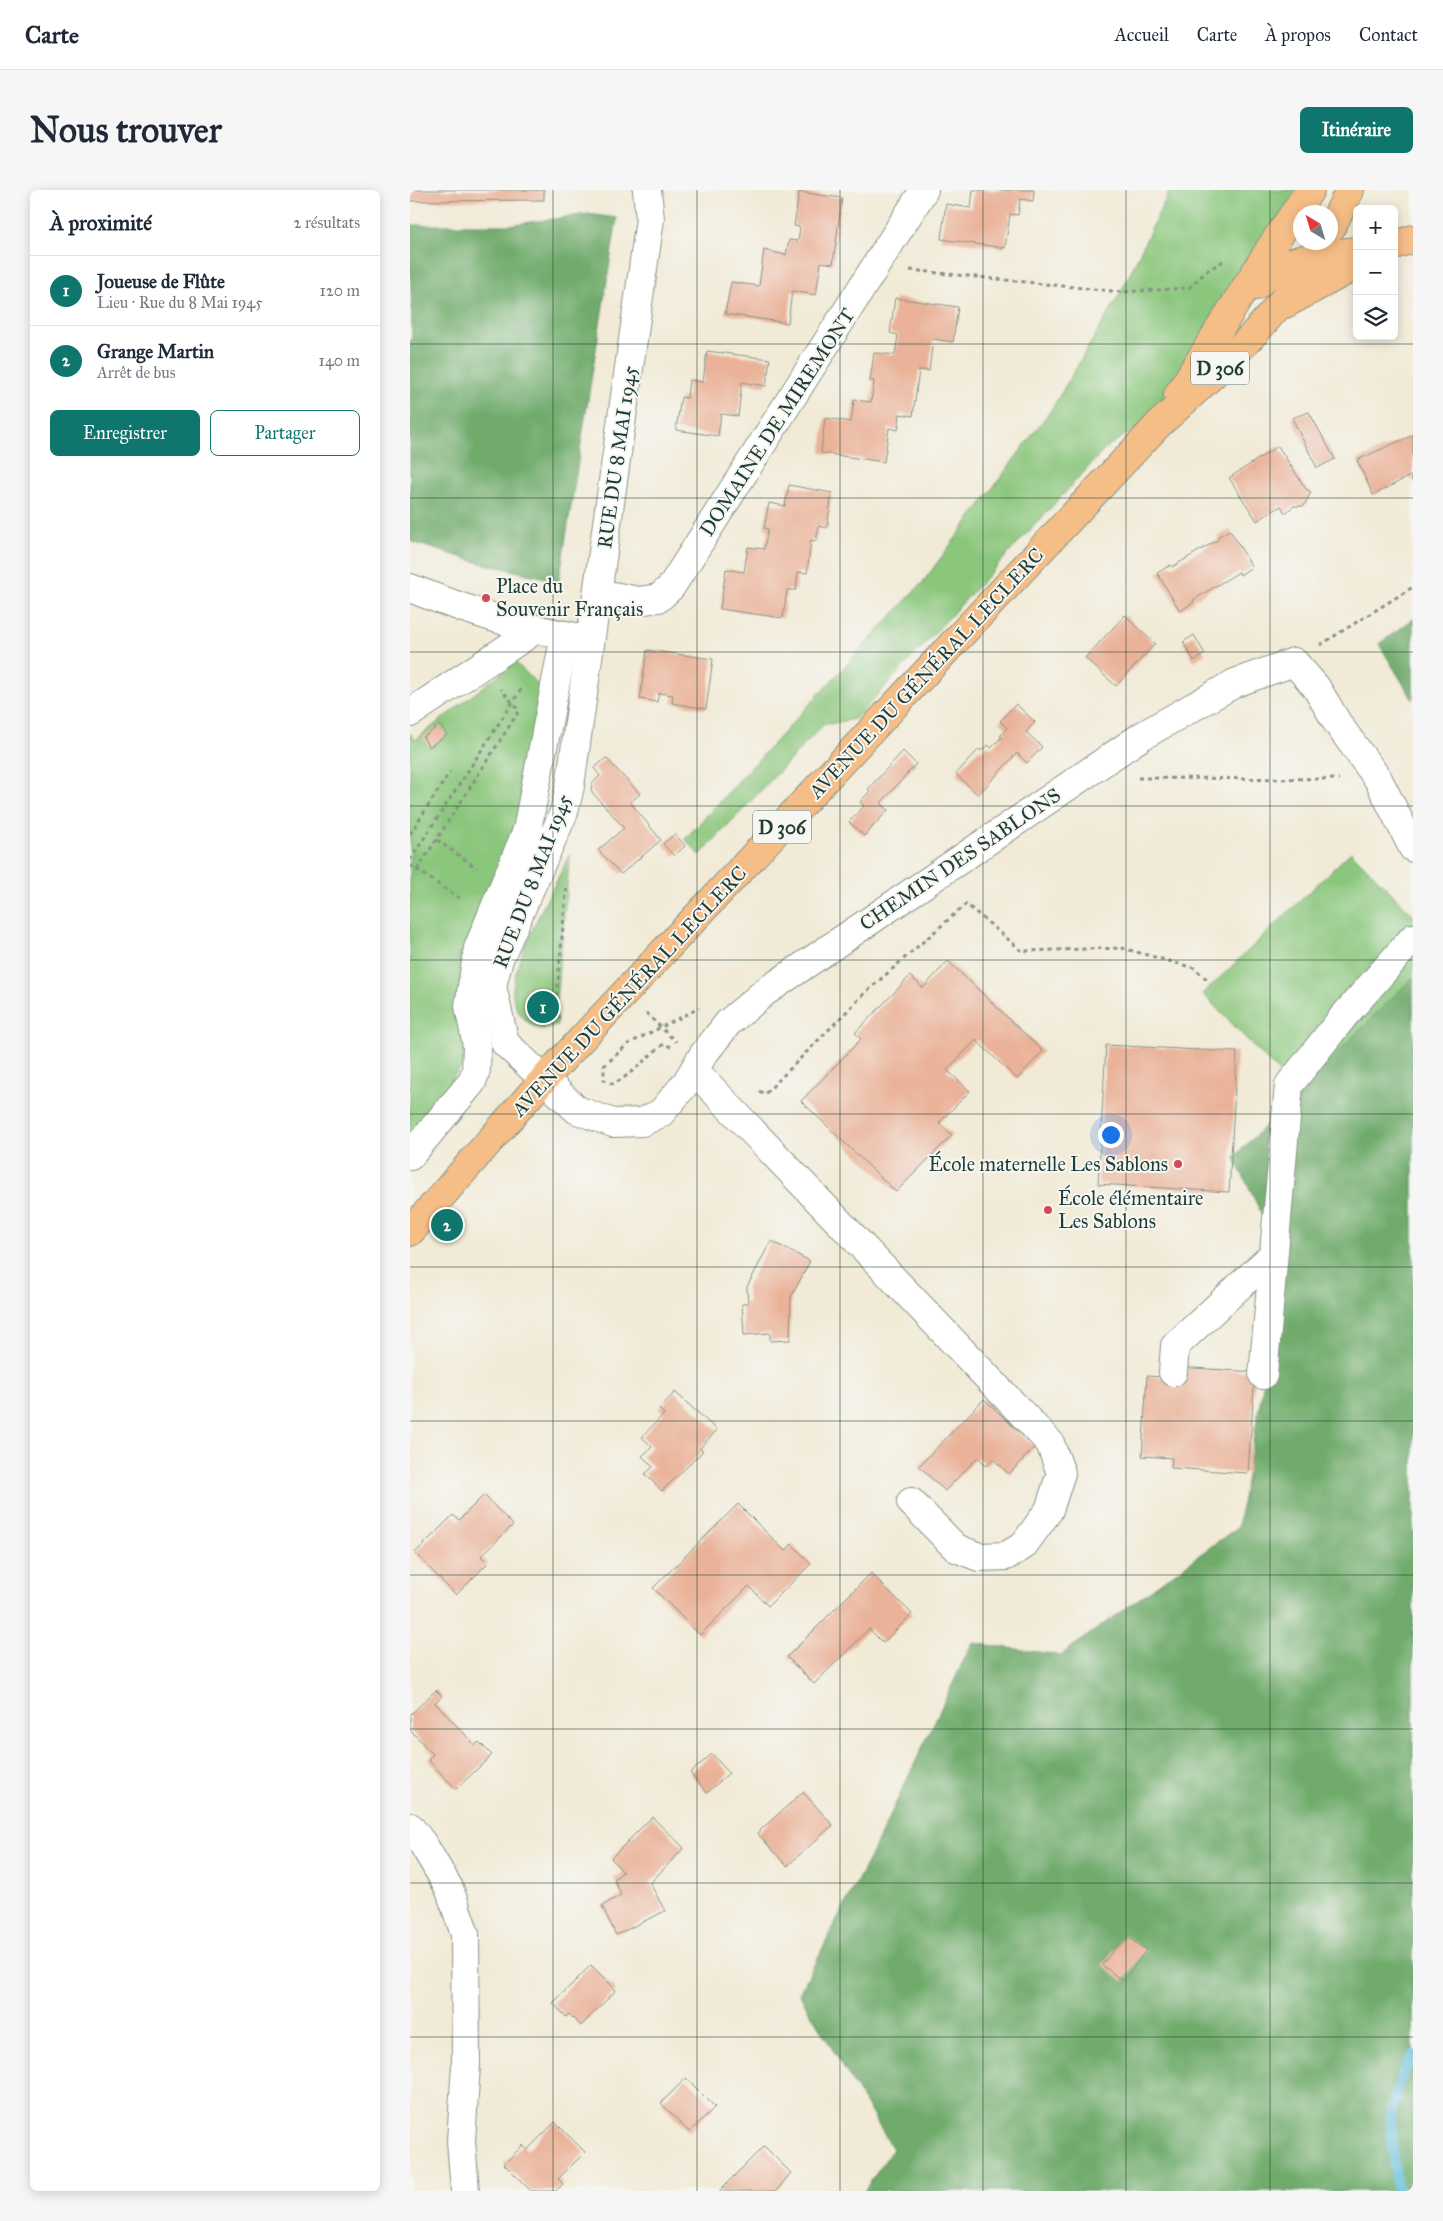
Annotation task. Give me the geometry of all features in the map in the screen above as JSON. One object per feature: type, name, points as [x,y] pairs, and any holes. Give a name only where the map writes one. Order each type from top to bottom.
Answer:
[{"type":"main road","name":"D 306","points":[[1158,425],[1271,247],[1310,190]]},
{"type":"main road","points":[[1338,213],[1350,190]]},
{"type":"main road","points":[[1398,244],[1413,239]]},
{"type":"main road","points":[[1233,308],[1276,266],[1316,250]]},
{"type":"main road","name":"D 306","points":[[1158,425],[1212,376],[1279,308],[1318,250]]},
{"type":"main road","points":[[1338,250],[1353,251]]},
{"type":"main road","points":[[1279,308],[1353,267]]},
{"type":"main road","name":"AVENUE DU GÉNÉRAL LECLERC","points":[[410,1232],[544,1079],[1158,425]]},
{"type":"street","name":"RUE DU 8 MAI 1945","points":[[544,1079],[505,1043],[492,986],[499,959],[564,812],[578,637],[598,593],[650,219],[647,190]]},
{"type":"street","points":[[892,242],[901,197],[899,190]]},
{"type":"street","name":"DOMAINE DE MIREMONT","points":[[598,593],[638,601],[659,598],[671,587],[924,190]]},
{"type":"street","points":[[410,588],[453,605],[536,629],[578,637],[527,830],[478,948],[469,1006],[477,1046],[476,1070],[472,1082],[410,1156]]},
{"type":"street","points":[[410,714],[536,629]]},
{"type":"street","points":[[1294,662],[1316,686],[1338,724],[1378,779],[1413,848]]},
{"type":"street","name":"CHEMIN DES SABLONS","points":[[544,1079],[577,1110],[613,1123],[642,1122],[661,1113],[686,1083],[728,1023],[765,992],[1142,736],[1235,683],[1294,662]]},
{"type":"street","points":[[1263,1375],[1289,1084],[1413,938]]},
{"type":"street","points":[[694,1070],[1050,1443],[1060,1474],[1049,1510],[1023,1546],[1006,1556],[979,1557],[956,1548],[911,1502]]},
{"type":"street","points":[[1173,1372],[1175,1346],[1273,1255]]},
{"type":"street","points":[[410,1827],[423,1844],[449,1888],[465,1934],[466,2065],[461,2141],[465,2191]]},
{"type":"path","points":[[877,266],[1121,292],[1189,288],[1208,270],[1229,256],[1253,249],[1271,247]]},
{"type":"path","points":[[1294,662],[1413,587]]},
{"type":"path","points":[[410,860],[527,680]]},
{"type":"path","points":[[417,870],[519,711],[500,688]]},
{"type":"path","points":[[410,834],[450,772]]},
{"type":"path","points":[[1130,778],[1378,779]]},
{"type":"path","points":[[437,840],[477,868]]},
{"type":"path","points":[[410,865],[463,901]]},
{"type":"path","points":[[568,883],[556,1000],[558,1018],[587,1035]]},
{"type":"path","points":[[756,1090],[765,1094],[865,993],[966,904],[1022,951],[1122,948],[1194,968],[1209,981]]},
{"type":"path","points":[[613,1058],[604,1066],[604,1080],[613,1084],[622,1079],[648,1055],[664,1044],[678,1047],[662,1027]]},
{"type":"green space","points":[[1170,190],[1296,190],[1147,422],[1108,446],[855,719],[823,725],[700,855],[685,839],[923,582],[1053,407],[1121,292]]},
{"type":"green space","points":[[588,214],[617,218],[559,581],[480,563],[412,542],[410,539],[410,343],[412,338],[410,225],[509,225]]},
{"type":"green space","points":[[1413,619],[1413,700],[1379,644]]},
{"type":"green space","points":[[515,662],[547,693],[462,1066],[410,1133],[410,733],[415,740]]},
{"type":"green space","points":[[1351,852],[1413,915],[1413,982],[1299,1093],[1203,994]]},
{"type":"green space","points":[[570,854],[556,1000],[557,1025],[549,1028],[538,1028],[524,1019],[516,1007],[513,989],[521,957],[528,939]]},
{"type":"green space","points":[[1413,977],[1413,2191],[864,2191],[893,2149],[799,1994],[876,1845],[972,1643],[1061,1655],[1238,1527],[1285,1262],[1234,1157]]},
{"type":"building","points":[[410,190],[544,190],[544,200],[410,201]]},
{"type":"building","points":[[973,190],[1034,190],[1033,201],[1020,199],[1018,215],[1010,214],[1005,248],[941,239],[946,204],[971,208]]},
{"type":"building","points":[[799,192],[842,198],[833,264],[821,262],[816,295],[792,291],[788,323],[725,314],[731,282],[759,286],[764,250],[786,255],[789,240],[798,241],[800,227],[794,226]]},
{"type":"building","points":[[895,298],[958,307],[953,342],[933,339],[929,371],[919,370],[913,416],[900,414],[898,430],[889,428],[884,462],[821,453],[825,418],[851,422],[854,400],[871,402],[874,381],[870,381],[874,353],[895,355],[898,335],[890,333]]},
{"type":"building","points":[[707,351],[770,359],[766,386],[742,382],[738,416],[721,414],[718,436],[676,430],[681,397],[687,398],[689,380],[703,382]]},
{"type":"building","points":[[1309,412],[1335,459],[1317,468],[1292,418]]},
{"type":"building","points":[[1413,435],[1413,483],[1410,476],[1373,495],[1357,460]]},
{"type":"building","points":[[1278,446],[1306,489],[1311,492],[1304,506],[1294,506],[1285,513],[1281,506],[1257,521],[1229,478]]},
{"type":"building","points":[[789,485],[832,493],[827,528],[819,526],[816,541],[811,540],[807,573],[798,572],[796,590],[787,590],[783,618],[720,609],[726,569],[744,572],[748,547],[764,549],[768,529],[764,528],[769,503],[785,506]]},
{"type":"building","points":[[1230,530],[1252,567],[1240,575],[1239,572],[1193,600],[1194,602],[1180,611],[1157,573],[1171,565],[1172,567],[1219,539],[1217,537]]},
{"type":"building","points":[[1125,615],[1155,644],[1116,686],[1085,658]]},
{"type":"building","points":[[1194,635],[1205,654],[1194,661],[1183,642]]},
{"type":"building","points":[[647,650],[713,659],[706,709],[672,703],[673,695],[659,693],[657,702],[640,699]]},
{"type":"building","points":[[1016,704],[1035,722],[1026,732],[1042,747],[1027,763],[1017,753],[978,795],[956,774],[979,749],[981,751],[988,745],[991,748],[1002,737],[1000,736],[1007,728],[1000,721]]},
{"type":"building","points":[[440,725],[447,735],[429,747],[423,737]]},
{"type":"building","points":[[903,751],[916,764],[881,803],[888,810],[864,836],[849,822],[864,806],[860,802],[870,791],[868,789]]},
{"type":"building","points":[[606,758],[640,794],[630,802],[661,840],[621,874],[598,850],[624,828],[591,791],[592,783],[600,776],[594,768]]},
{"type":"building","points":[[675,834],[685,846],[674,856],[663,844]]},
{"type":"building","points":[[948,961],[1043,1051],[1017,1079],[976,1040],[947,1070],[970,1091],[939,1123],[952,1135],[896,1192],[801,1101],[861,1039],[855,1033],[910,976],[923,988]]},
{"type":"building","points":[[1106,1045],[1237,1052],[1229,1192],[1098,1184]]},
{"type":"building","points":[[771,1241],[810,1261],[791,1297],[790,1340],[770,1341],[770,1333],[744,1335],[742,1304],[748,1303],[747,1287]]},
{"type":"building","points":[[1178,1367],[1255,1372],[1248,1473],[1171,1468],[1172,1458],[1142,1456],[1147,1376],[1177,1378]]},
{"type":"building","points":[[675,1392],[717,1430],[700,1448],[703,1451],[662,1491],[645,1474],[653,1467],[642,1456],[652,1447],[642,1437],[664,1414],[659,1409]]},
{"type":"building","points":[[984,1399],[1035,1447],[1009,1474],[993,1459],[987,1466],[978,1457],[945,1491],[919,1466]]},
{"type":"building","points":[[484,1495],[513,1525],[481,1556],[488,1563],[456,1595],[415,1553],[453,1515],[459,1520]]},
{"type":"building","points":[[738,1504],[785,1551],[792,1544],[811,1564],[768,1606],[749,1586],[700,1635],[653,1588]]},
{"type":"building","points":[[871,1573],[912,1614],[883,1643],[869,1629],[814,1684],[787,1657]]},
{"type":"building","points":[[436,1690],[442,1696],[435,1703],[475,1745],[479,1742],[492,1755],[456,1789],[428,1760],[433,1754],[410,1730],[410,1715]]},
{"type":"building","points":[[712,1754],[729,1773],[707,1793],[690,1773]]},
{"type":"building","points":[[803,1792],[833,1825],[787,1866],[757,1833]]},
{"type":"building","points":[[652,1817],[684,1848],[650,1883],[665,1911],[616,1935],[602,1906],[621,1895],[614,1879],[623,1872],[611,1858]]},
{"type":"building","points":[[1125,1935],[1146,1950],[1123,1981],[1102,1965]]},
{"type":"building","points":[[591,1965],[616,1990],[581,2026],[569,2014],[566,2017],[553,2003]]},
{"type":"building","points":[[686,2078],[715,2107],[689,2132],[661,2103]]},
{"type":"building","points":[[555,2122],[585,2152],[558,2179],[563,2184],[556,2191],[531,2191],[504,2164],[523,2145],[527,2150]]},
{"type":"building","points":[[764,2146],[791,2173],[776,2191],[719,2191]]},
{"type":"waterway","points":[[1397,2191],[1390,2118],[1401,2077],[1413,2055]]},
{"type":"place","name":"Place du Souvenir Français","points":[[486,598]]},
{"type":"place","name":"Joueuse de Flûte","points":[[543,1007]]},
{"type":"place","name":"École maternelle Les Sablons","points":[[1178,1164]]},
{"type":"place","name":"École élémentaire Les Sablons","points":[[1048,1210]]},
{"type":"place","name":"Grange Martin","points":[[447,1225]]}]
